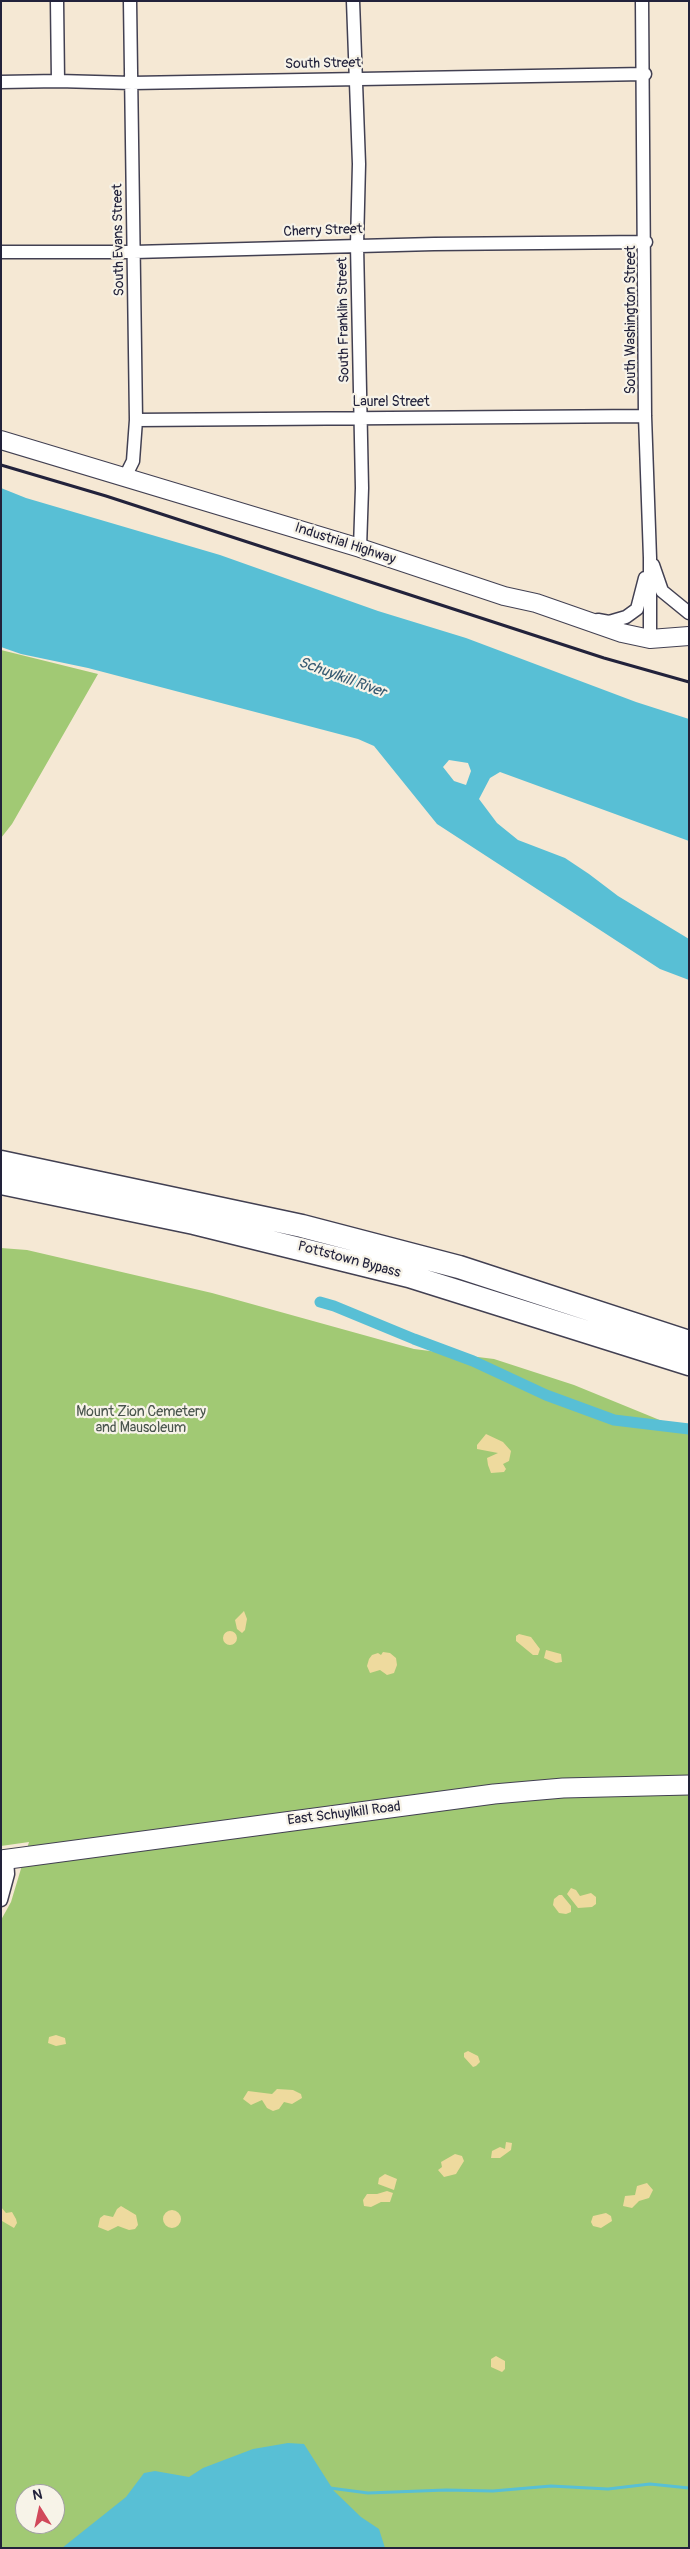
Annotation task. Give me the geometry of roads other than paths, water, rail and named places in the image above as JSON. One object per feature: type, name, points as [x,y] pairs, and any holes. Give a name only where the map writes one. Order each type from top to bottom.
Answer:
[{"type":"highway","points":[[1,1152],[29,1162],[46,1171]]},
{"type":"highway","name":"Pottstown Bypass","points":[[1,1162],[302,1226],[450,1264],[689,1342]]},
{"type":"highway","name":"Pottstown Bypass","points":[[1,1184],[194,1223],[409,1276],[689,1364]]},
{"type":"main road","name":"East Schuylkill Road","points":[[4,1859],[494,1794],[563,1788],[689,1785]]},
{"type":"street","points":[[56,1],[58,80]]},
{"type":"street","name":"South Evans Street","points":[[126,477],[133,461],[136,420],[130,1]]},
{"type":"street","name":"South Franklin Street","points":[[353,1],[359,164],[357,245],[360,548]]},
{"type":"street","name":"South Washington Street","points":[[642,1],[645,74],[646,416],[650,639]]},
{"type":"street","name":"South Street","points":[[1,82],[58,80],[132,83],[645,74]]},
{"type":"street","name":"Cherry Street","points":[[1,252],[134,252],[357,245],[646,242]]},
{"type":"street","name":"Laurel Street","points":[[136,420],[646,416]]},
{"type":"street","name":"Industrial Highway","points":[[1,440],[360,548],[504,596],[536,603],[622,633],[650,639],[689,636]]},
{"type":"street","points":[[650,558],[662,591],[689,613]]},
{"type":"street","points":[[571,615],[609,622],[626,617],[637,609],[650,558]]},
{"type":"street","points":[[1,1900],[7,1881],[4,1859]]},
{"type":"water","name":"Schuylkill River","points":[[1,488],[26,498],[220,555],[378,611],[466,638],[636,702],[689,719],[689,841],[500,772],[490,778],[479,799],[497,823],[518,840],[565,858],[618,896],[689,939],[689,980],[660,969],[437,824],[374,746],[358,739],[88,668],[21,654],[1,647]],"holes":[[[449,760],[468,763],[471,771],[466,785],[454,781],[443,767]]]},
{"type":"water","points":[[288,2443],[304,2444],[334,2491],[361,2517],[379,2529],[385,2548],[62,2548],[126,2497],[144,2473],[155,2471],[189,2477],[203,2468],[253,2449]]},
{"type":"waterway","points":[[320,1302],[473,1361],[546,1395],[614,1420],[689,1429]]},
{"type":"waterway","points":[[330,2488],[368,2493],[446,2490],[493,2491],[551,2486],[608,2489],[650,2484],[689,2488]]},
{"type":"railway","points":[[1,465],[106,496],[604,658],[689,682]]},
{"type":"park label","name":"Mount Zion Cemetery and Mausoleum","points":[[141,1420]]}]
